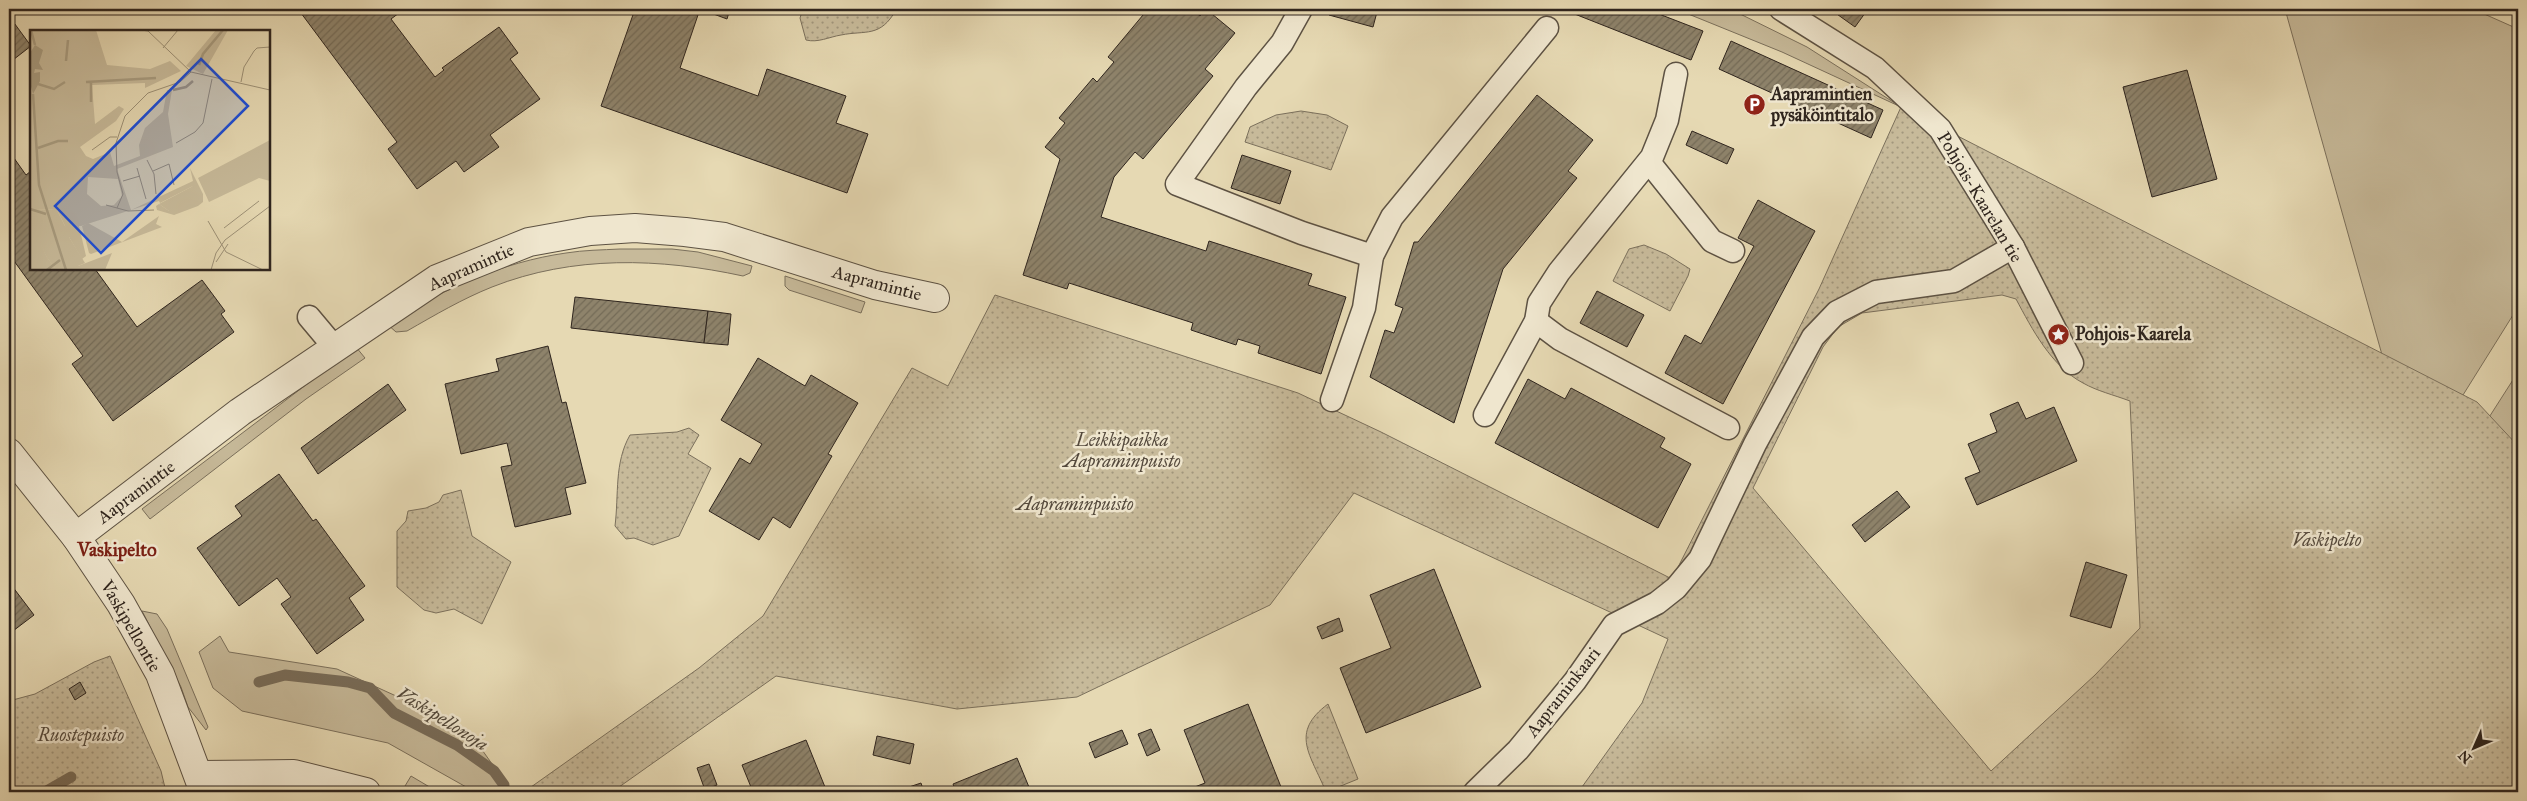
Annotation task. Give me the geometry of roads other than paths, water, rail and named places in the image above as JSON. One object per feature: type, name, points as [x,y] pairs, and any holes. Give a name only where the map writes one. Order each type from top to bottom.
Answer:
[{"type":"street","name":"Aapramintie","points":[[76,537],[240,412],[437,278],[529,242],[590,231],[635,228],[724,237],[874,284],[935,298]]},
{"type":"street","name":"Vaskipellontie","points":[[9,453],[76,537],[120,604],[160,674],[201,784]]},
{"type":"street","points":[[201,784],[294,774],[366,792]]},
{"type":"lane","points":[[1301,9],[1282,43],[1246,87],[1177,184],[1302,233],[1372,256]]},
{"type":"lane","name":"Pohjois-Kaarelan tie","points":[[1781,9],[1875,68],[1940,129],[2013,247],[2072,363]]},
{"type":"lane","points":[[1332,400],[1364,308],[1372,256],[1392,217],[1547,28]]},
{"type":"lane","points":[[1485,415],[1536,321],[1539,303],[1559,272],[1649,162],[1667,120],[1676,74]]},
{"type":"lane","points":[[1649,162],[1712,241],[1733,251]]},
{"type":"lane","name":"Aapraminkaari","points":[[1475,792],[1518,750],[1574,682],[1614,625],[1657,603],[1676,588],[1700,559],[1755,444],[1813,337],[1837,312],[1876,292],[1954,281],[2013,247]]},
{"type":"lane","points":[[309,317],[335,348]]},
{"type":"lane","points":[[1536,321],[1560,339],[1728,428]]},
{"type":"waterway","name":"Vaskipellonoja","points":[[259,682],[285,675],[348,682],[370,688],[394,713],[457,745],[494,771],[504,785]]},
{"type":"waterway","name":"Vaskipellonoja","points":[[45,792],[71,777]]},
{"type":"place","name":"Aapramintien pysäköintitalo","points":[[1755,104]]},
{"type":"place","name":"Pohjois-Kaarela","points":[[2059,334]]},
{"type":"district","name":"Vaskipelto","points":[[117,549]]},
{"type":"park label","name":"Leikkipaikka Aapraminpuisto","points":[[1122,450]]},
{"type":"park label","name":"Aapraminpuisto","points":[[1075,504]]},
{"type":"park label","name":"Ruostepuisto","points":[[81,735]]}]
